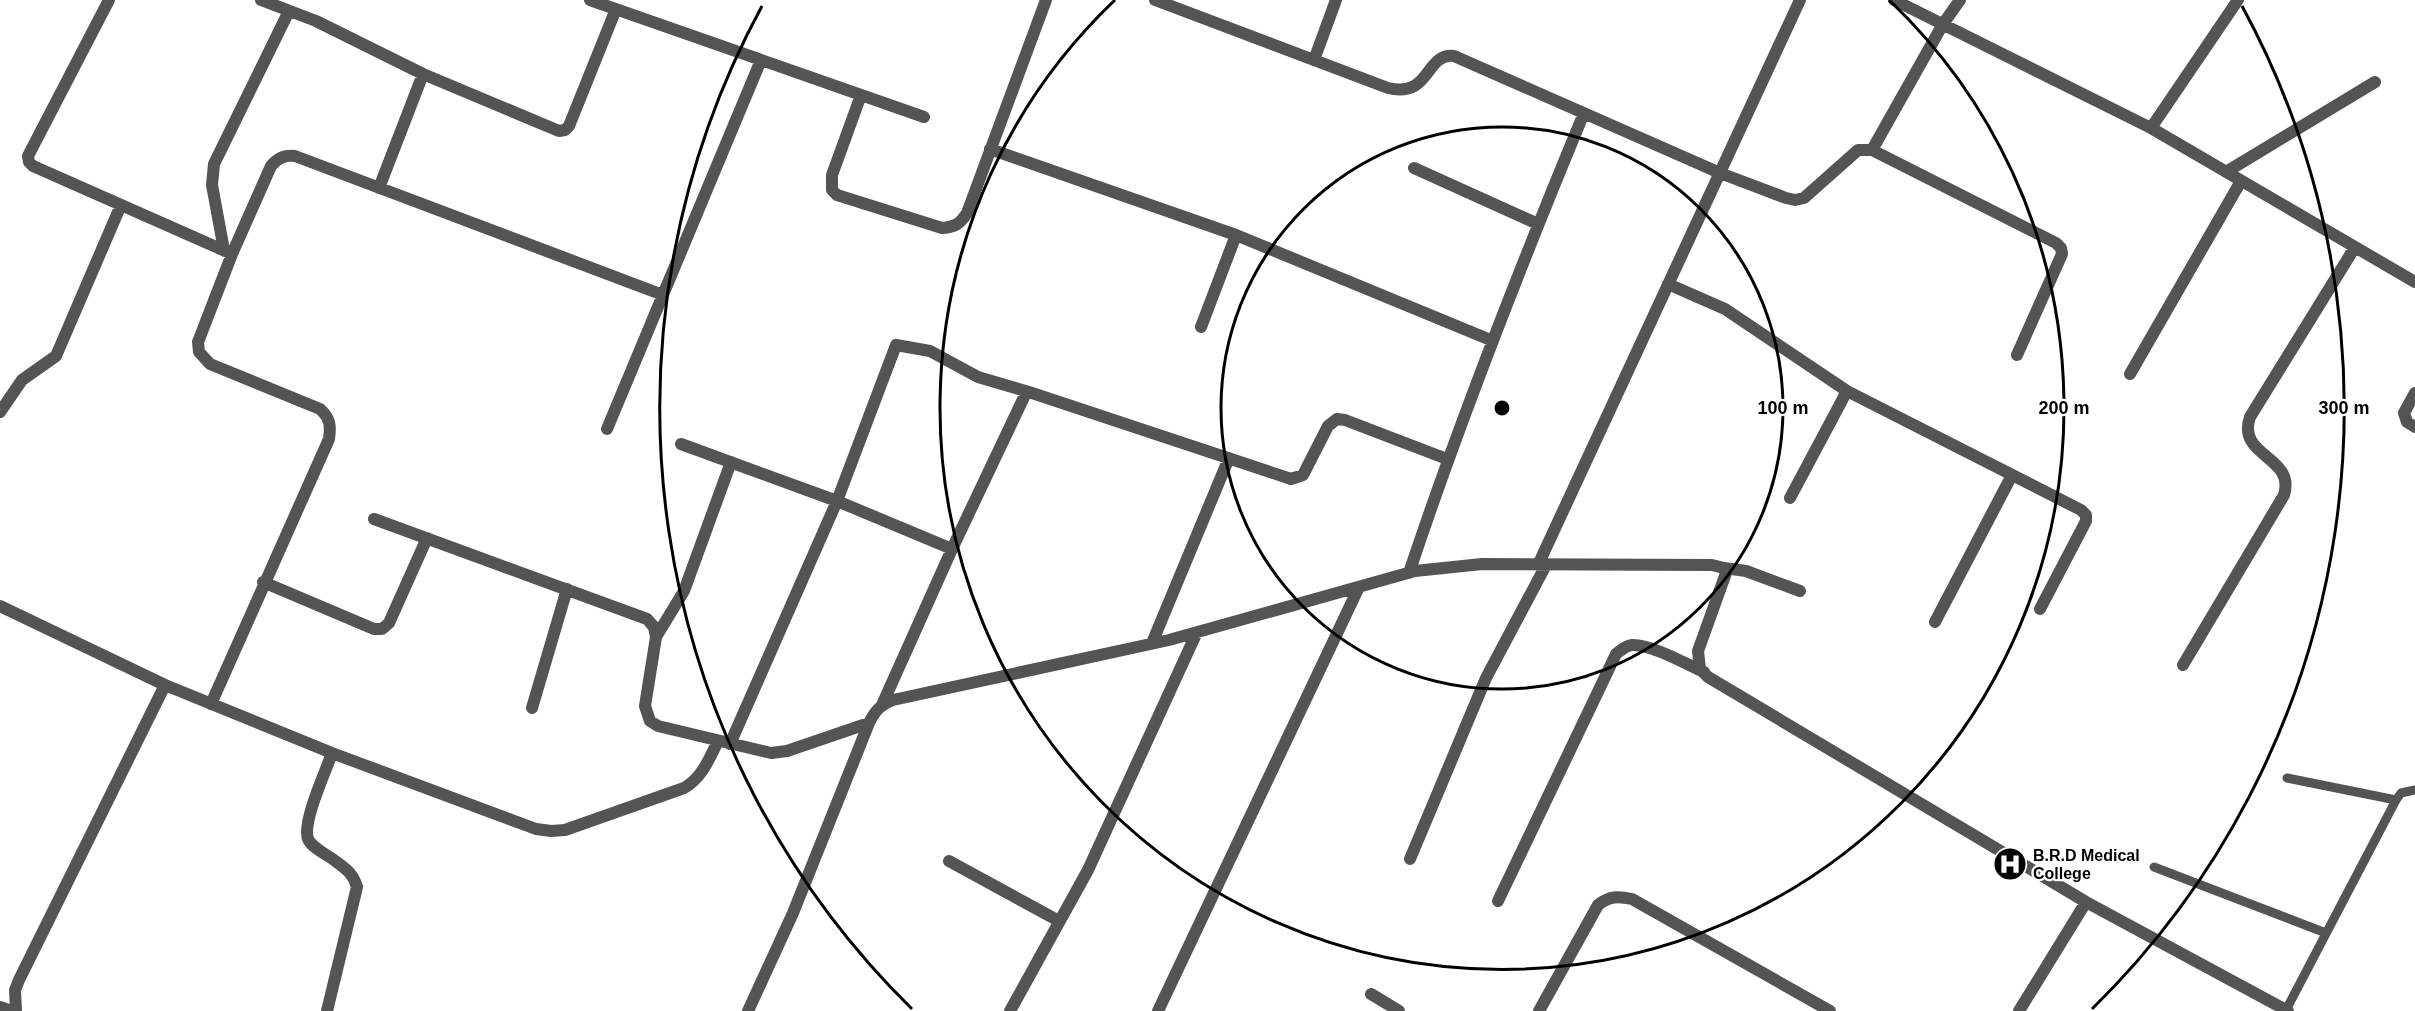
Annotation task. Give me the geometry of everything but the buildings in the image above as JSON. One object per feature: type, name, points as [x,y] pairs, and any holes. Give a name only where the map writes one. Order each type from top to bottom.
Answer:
[{"type":"street","points":[[109,0],[28,156],[29,162],[33,166],[228,252]]},
{"type":"street","points":[[261,0],[316,21],[423,74],[560,131],[569,126],[616,9]]},
{"type":"street","points":[[590,0],[924,117]]},
{"type":"street","points":[[861,95],[832,175],[832,190],[837,195],[942,228],[954,227],[962,222],[967,213],[1046,0]]},
{"type":"street","points":[[1155,0],[1399,91],[1410,90],[1419,83],[1440,58],[1446,55],[1454,56],[1720,172],[1795,200],[1804,198],[1858,150],[1872,150],[2056,243],[2061,248],[2061,254],[2017,355]]},
{"type":"street","points":[[1314,60],[1336,0]]},
{"type":"street","points":[[1410,859],[1486,678],[1542,565],[1668,284],[1800,0]]},
{"type":"street","points":[[1894,0],[2151,128],[2415,282]]},
{"type":"street","points":[[1872,150],[1942,24],[1960,0]]},
{"type":"street","points":[[2151,128],[2238,0]]},
{"type":"street","points":[[228,252],[212,185],[214,164],[289,11]]},
{"type":"street","points":[[607,429],[761,60]]},
{"type":"street","points":[[379,188],[423,74]]},
{"type":"street","points":[[2226,172],[2375,82]]},
{"type":"street","points":[[1409,573],[1447,459],[1538,224],[1584,113]]},
{"type":"street","points":[[990,149],[1236,235],[1493,341]]},
{"type":"street","points":[[211,704],[263,582],[329,439],[328,416],[320,409],[210,364],[198,352],[198,342],[228,252],[271,166],[278,159],[286,155],[295,156],[663,296]]},
{"type":"street","points":[[1414,168],[1538,224]]},
{"type":"street","points":[[2130,374],[2241,181]]},
{"type":"street","points":[[0,412],[22,380],[56,356],[121,205]]},
{"type":"street","points":[[1201,327],[1236,235]]},
{"type":"street","points":[[2183,665],[2284,495],[2287,486],[2281,470],[2251,442],[2247,434],[2250,417],[2355,247]]},
{"type":"street","points":[[1668,284],[1725,309],[1847,391],[2081,510],[2086,515],[2086,521],[2040,609]]},
{"type":"street","points":[[0,606],[165,685],[332,753],[536,829],[566,830],[694,783],[724,743],[837,501],[896,345],[930,351],[978,377],[1292,479],[1306,471],[1329,426],[1337,419],[1447,459]]},
{"type":"street","points":[[1790,498],[1847,391]]},
{"type":"street","points":[[882,705],[952,549],[1025,395],[1029,392]]},
{"type":"street","points":[[2415,393],[2404,413],[2404,418],[2415,427]]},
{"type":"street","points":[[681,444],[837,501],[952,549]]},
{"type":"street","points":[[1152,643],[1229,458]]},
{"type":"street","points":[[656,637],[684,591],[731,462]]},
{"type":"street","points":[[1935,622],[2012,475]]},
{"type":"street","points":[[374,519],[647,619],[654,627],[656,637],[645,706],[650,721],[658,726],[771,753],[787,751],[869,723]]},
{"type":"street","points":[[263,582],[374,629],[382,629],[389,623],[427,538]]},
{"type":"street","points":[[748,1011],[793,913],[869,723],[882,705],[893,700],[1152,643],[1409,573],[1448,566],[1482,564],[1712,565],[1746,571],[1800,591]]},
{"type":"street","points":[[1704,672],[1697,660],[1698,651],[1726,573],[1724,568]]},
{"type":"street","points":[[1158,1011],[1359,587]]},
{"type":"street","points":[[532,708],[567,589]]},
{"type":"street","points":[[1010,1011],[1096,853],[1197,632]]},
{"type":"street","points":[[1498,901],[1616,654],[1623,648],[1633,645],[1645,647],[1704,672],[1718,683],[2086,902],[2287,1010]]},
{"type":"street","points":[[16,1011],[15,990],[19,980],[165,685]]},
{"type":"street","points":[[327,1011],[357,887],[355,878],[348,870],[313,846],[308,839],[309,821],[332,753]]},
{"type":"street","points":[[949,861],[1059,921]]},
{"type":"street","points":[[1539,1011],[1598,905],[1607,898],[1620,896],[1632,899],[1830,1011]]},
{"type":"street","points":[[2019,1011],[2086,902]]},
{"type":"street","points":[[1371,994],[1399,1011]]},
{"type":"street","points":[[0,1007],[11,1011]]},
{"type":"lane","points":[[2287,778],[2396,800]]},
{"type":"lane","points":[[2287,1010],[2396,800],[2401,793],[2415,790]]},
{"type":"lane","points":[[2154,867],[2326,933]]},
{"type":"place","name":"B.R.D Medical College","points":[[2010,864]]}]
